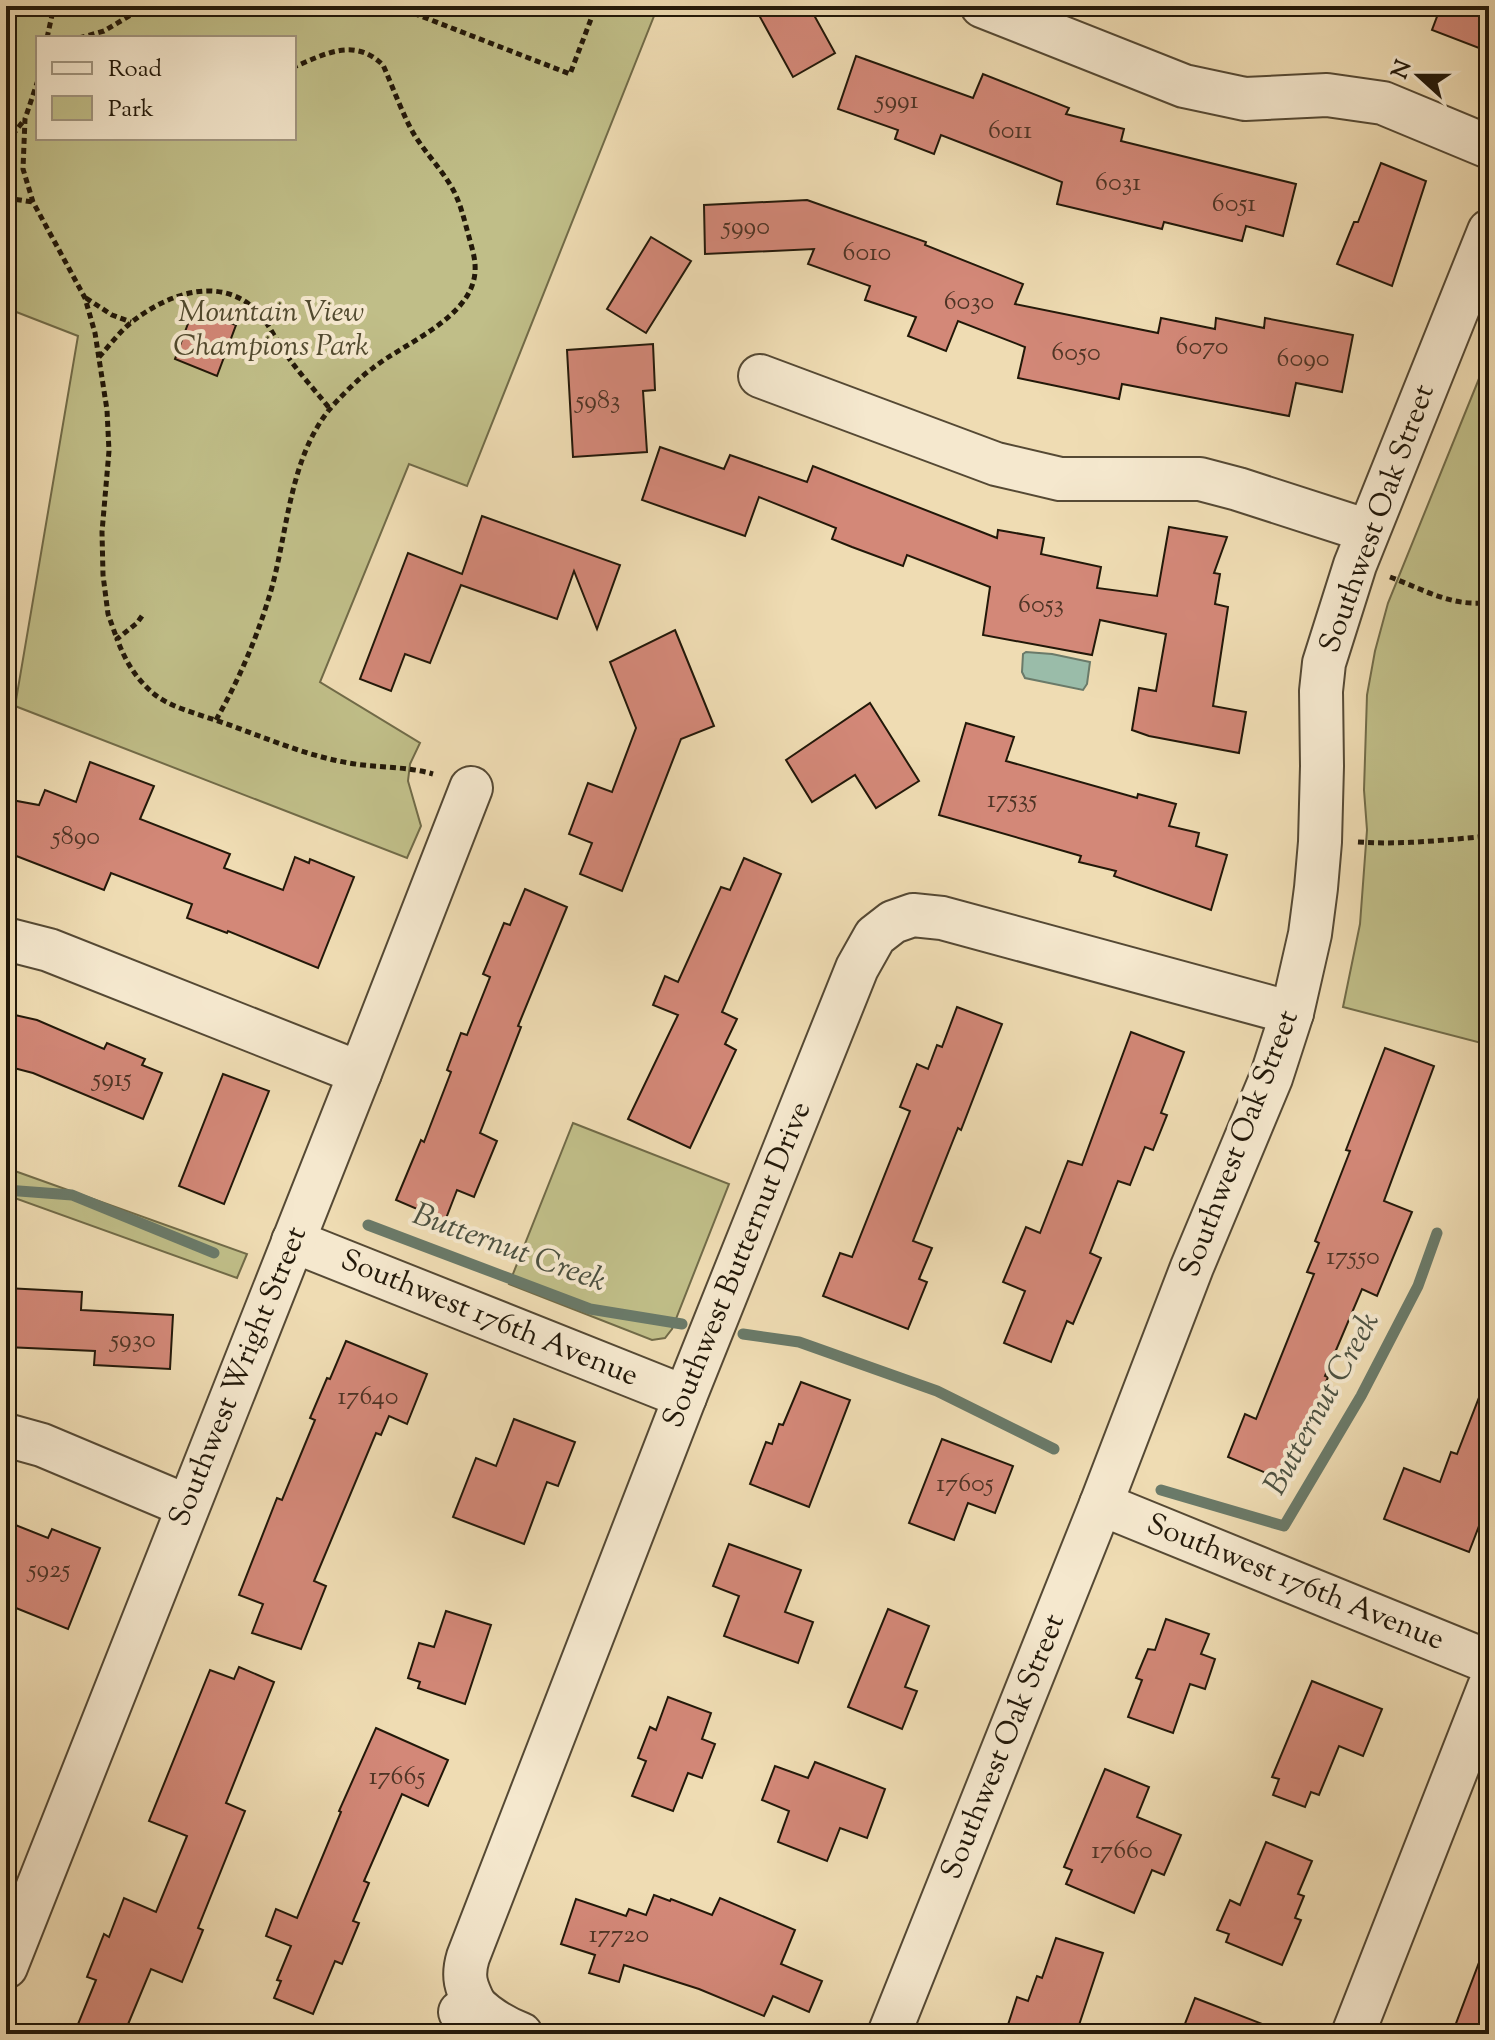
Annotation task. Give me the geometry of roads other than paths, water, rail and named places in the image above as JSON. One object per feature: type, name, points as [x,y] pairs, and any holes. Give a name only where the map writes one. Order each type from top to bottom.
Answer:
[{"type":"street","points":[[982,6],[1184,86],[1245,99],[1327,95],[1383,103],[1489,147]]},
{"type":"street","name":"Southwest Oak Street","points":[[889,2034],[1101,1504],[1192,1267],[1271,1078],[1292,1013],[1310,934],[1320,842],[1324,663],[1362,548],[1489,231]]},
{"type":"street","points":[[760,376],[996,464],[1060,479],[1200,479],[1238,489],[1362,548]]},
{"type":"street","name":"Southwest Wright Street","points":[[6,1967],[471,788]]},
{"type":"street","name":"Southwest Butternut Drive","points":[[521,2034],[468,2008],[465,1968],[468,1957],[685,1397],[857,968],[875,936],[893,922],[913,915],[942,918],[1292,1013]]},
{"type":"street","points":[[6,939],[49,950],[360,1073]]},
{"type":"street","name":"Southwest 176th Avenue","points":[[293,1241],[685,1397]]},
{"type":"street","points":[[6,1435],[42,1445],[187,1506]]},
{"type":"street","name":"Southwest 176th Avenue","points":[[1101,1504],[1489,1662]]},
{"type":"street","points":[[1353,2034],[1489,1687]]},
{"type":"waterway","name":"Butternut Creek","points":[[6,1190],[72,1195],[214,1253]]},
{"type":"waterway","name":"Butternut Creek","points":[[368,1225],[590,1309],[682,1324]]},
{"type":"waterway","name":"Butternut Creek","points":[[1161,1490],[1284,1526],[1361,1396],[1418,1286],[1437,1233]]},
{"type":"waterway","name":"Butternut Creek","points":[[743,1334],[799,1342],[937,1391],[1054,1449]]},
{"type":"park label","name":"Mountain View Champions Park","points":[[271,330]]}]
